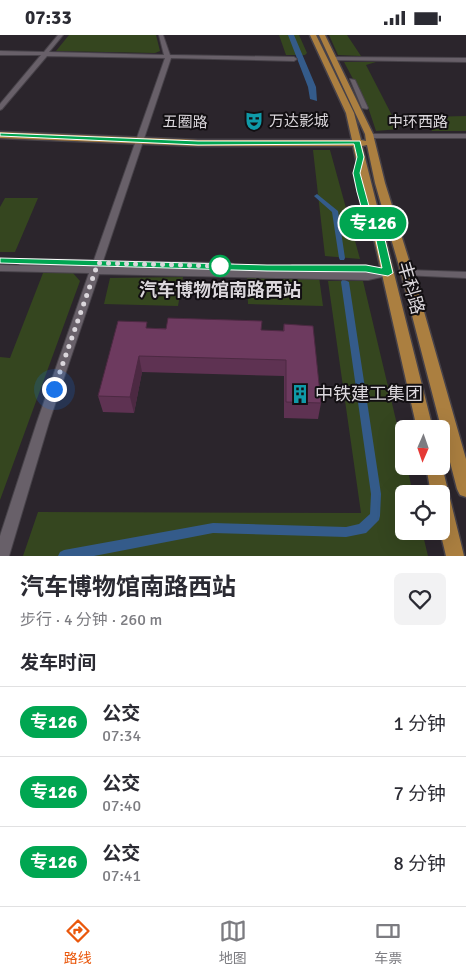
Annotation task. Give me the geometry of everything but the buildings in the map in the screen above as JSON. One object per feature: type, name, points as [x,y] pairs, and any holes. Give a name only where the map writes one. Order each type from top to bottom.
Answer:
[{"type":"main road","name":"丰科路","points":[[313,35],[363,139],[380,183],[407,273],[466,489]]},
{"type":"main road","name":"丰科路","points":[[322,35],[363,120],[361,157],[423,420]]},
{"type":"main road","points":[[328,35],[328,46]]},
{"type":"main road","points":[[339,68],[352,79]]},
{"type":"main road","points":[[363,120],[365,108]]},
{"type":"main road","name":"五圈路","points":[[0,129],[140,138]]},
{"type":"main road","name":"五圈路","points":[[0,135],[363,139]]},
{"type":"main road","points":[[357,173],[361,157]]},
{"type":"main road","points":[[365,206],[377,227]]},
{"type":"main road","points":[[450,535],[455,556]]},
{"type":"street","points":[[0,108],[61,35]]},
{"type":"street","points":[[44,54],[53,50],[65,35]]},
{"type":"street","points":[[1,556],[40,431],[167,56],[162,35]]},
{"type":"street","points":[[0,53],[294,59]]},
{"type":"street","points":[[335,59],[466,60]]},
{"type":"street","points":[[352,79],[365,108]]},
{"type":"street","name":"中环西路","points":[[363,139],[466,136]]},
{"type":"street","name":"中环西路","points":[[363,139],[466,142]]},
{"type":"street","points":[[357,173],[365,206]]},
{"type":"street","points":[[0,261],[96,267],[368,277],[388,273]]},
{"type":"street","points":[[0,268],[96,267]]},
{"type":"street","points":[[407,273],[466,275]]},
{"type":"green space","points":[[69,35],[156,35],[160,51],[155,53],[56,51]]},
{"type":"green space","points":[[279,35],[299,35],[307,53],[305,55],[286,55]]},
{"type":"green space","points":[[329,35],[347,35],[361,56],[338,55]]},
{"type":"green space","points":[[344,62],[376,62],[366,65],[399,129],[376,131],[368,107]]},
{"type":"green space","points":[[466,116],[466,131],[432,131],[424,117]]},
{"type":"green space","points":[[313,150],[330,150],[360,259],[325,256]]},
{"type":"green space","points":[[5,198],[38,198],[15,252],[0,252],[0,207]]},
{"type":"green space","points":[[72,272],[80,281],[0,500],[0,357],[10,358],[43,273]]},
{"type":"green space","points":[[183,277],[178,306],[104,304],[110,278]]},
{"type":"green space","points":[[247,277],[319,277],[323,306],[248,304]]},
{"type":"green space","points":[[328,281],[363,281],[396,420],[395,475],[409,475],[411,485],[395,485],[395,540],[424,540],[428,556],[23,556],[38,512],[361,513]]},
{"type":"waterway","points":[[291,35],[312,87],[314,99]]},
{"type":"waterway","points":[[317,196],[335,211],[342,258]]},
{"type":"waterway","points":[[64,556],[213,528],[346,532],[362,529],[375,516],[376,494],[345,282]]},
{"type":"bus line","name":"专126","points":[[0,135],[198,143],[357,142],[361,157],[357,173],[361,192],[365,206],[377,227],[388,273],[366,269],[317,267],[267,268],[0,261]]},
{"type":"place","name":"万达影城","points":[[254,121]]},
{"type":"place","name":"汽车博物馆南路西站","points":[[220,266]]},
{"type":"place","name":"中铁建工集团","points":[[300,394]]},
{"type":"route","points":[[54,389],[98,263],[220,266]]}]
